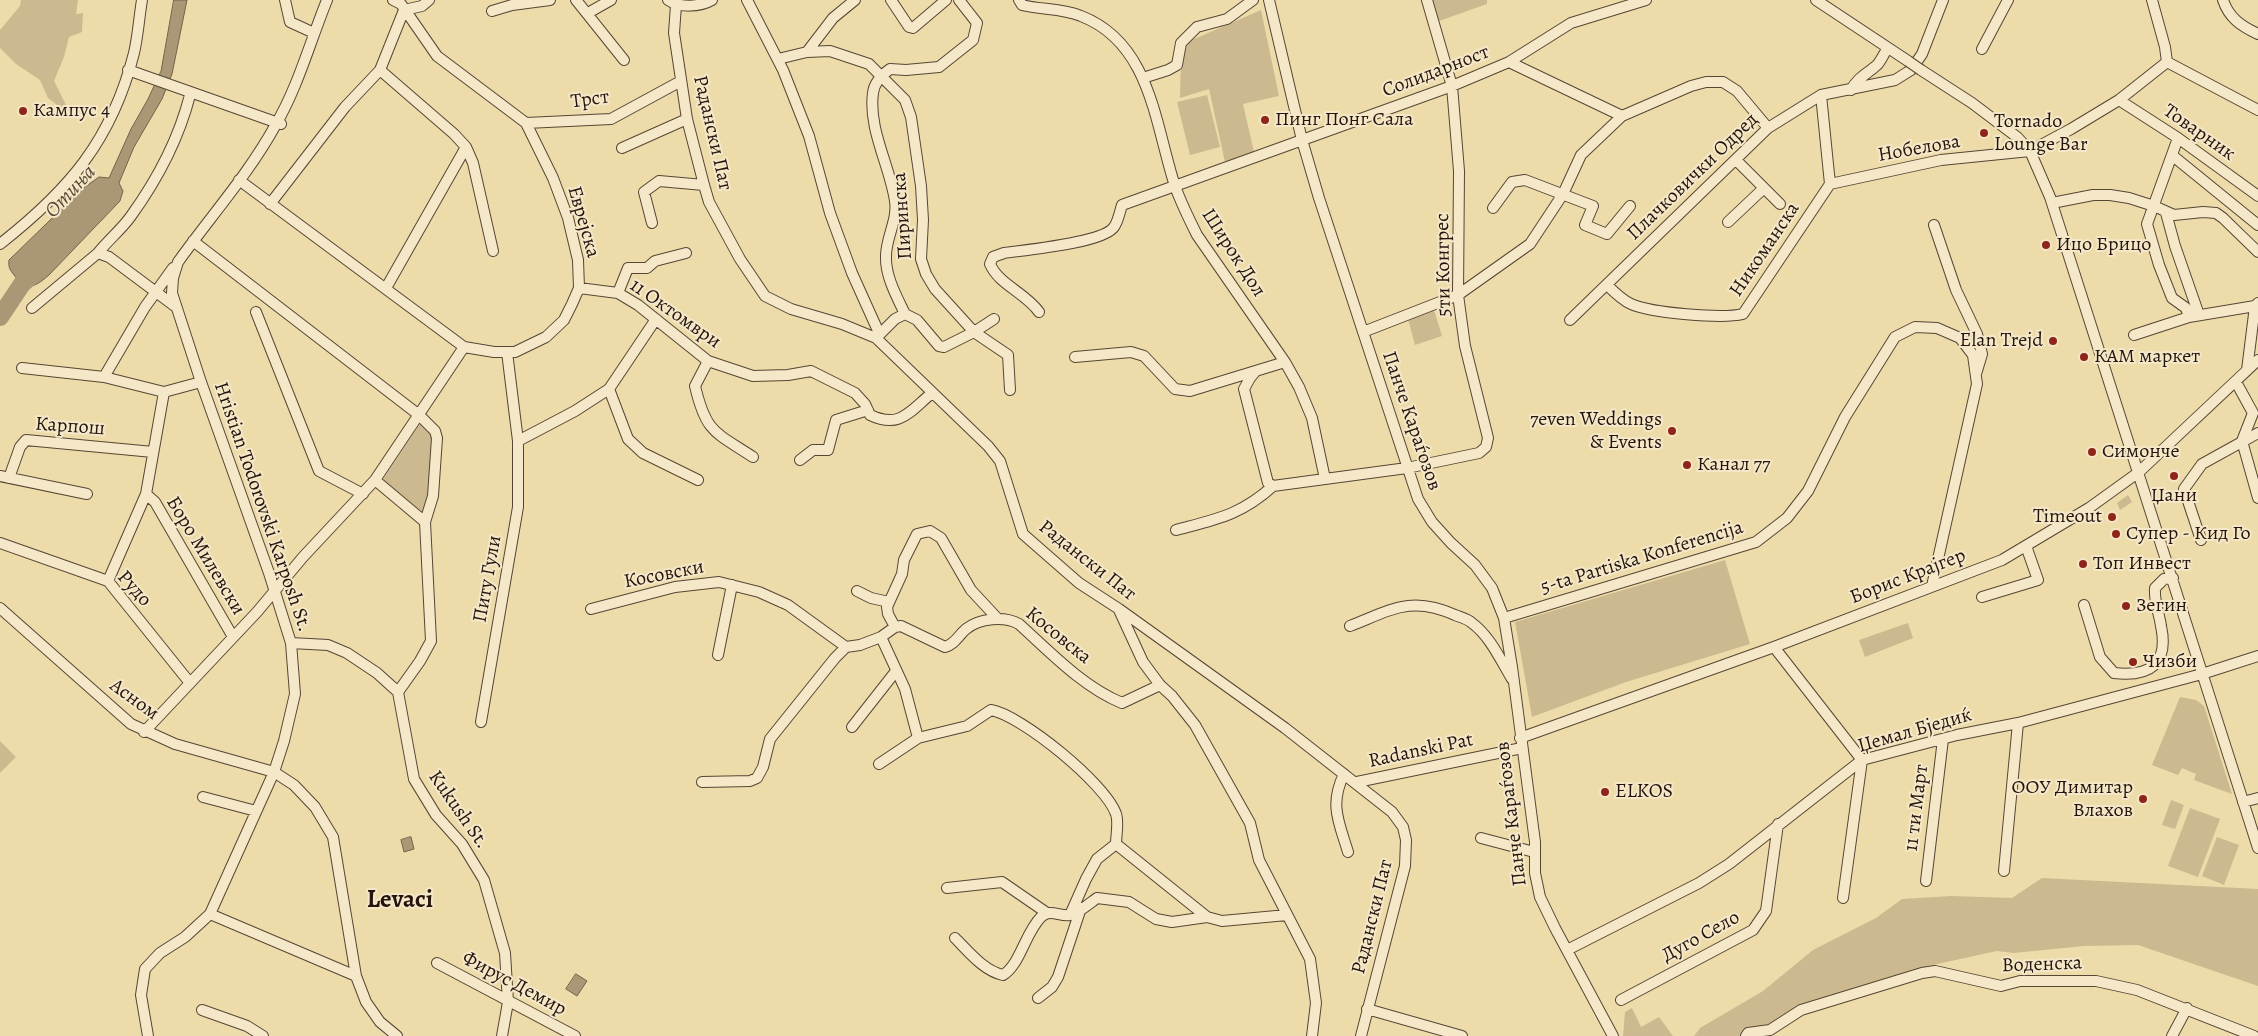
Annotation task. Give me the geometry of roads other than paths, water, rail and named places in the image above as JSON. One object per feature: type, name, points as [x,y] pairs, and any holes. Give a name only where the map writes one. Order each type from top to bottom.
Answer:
[{"type":"street","points":[[0,244],[31,220],[85,163],[113,116],[134,52],[142,0]]},
{"type":"street","points":[[285,0],[290,22],[314,33]]},
{"type":"street","points":[[278,125],[327,0]]},
{"type":"street","points":[[104,377],[145,307],[178,262],[183,260],[278,125],[300,83],[332,0]]},
{"type":"street","points":[[382,0],[404,10],[422,6],[428,0]]},
{"type":"street","points":[[270,204],[345,106],[380,70],[404,10],[401,4],[392,0]]},
{"type":"street","points":[[492,11],[512,5],[550,0]]},
{"type":"street","points":[[576,0],[624,60]]},
{"type":"street","points":[[588,14],[612,0]]},
{"type":"street","points":[[672,3],[706,4],[712,0]]},
{"type":"street","points":[[748,0],[778,59],[809,136],[830,213],[878,336],[895,319],[905,314]]},
{"type":"street","points":[[807,52],[833,18],[855,0]]},
{"type":"street","points":[[891,0],[908,27],[913,28],[946,0]]},
{"type":"street","points":[[959,0],[977,24],[973,40],[939,67],[906,70],[890,69],[881,76],[872,91],[879,144],[895,199],[896,212],[885,256],[895,293],[905,314],[917,320],[938,346],[944,346],[974,332],[994,319]]},
{"type":"street","name":"Широк Дол","points":[[1019,0],[1022,4],[1065,11],[1095,22],[1122,44],[1134,60],[1156,114],[1175,186],[1196,235],[1285,362],[1312,418],[1325,479]]},
{"type":"street","points":[[1142,78],[1168,70],[1177,65],[1181,43],[1197,27],[1227,19],[1253,0]]},
{"type":"street","name":"Панче Караѓозов","points":[[1269,0],[1302,140],[1319,198],[1418,499],[1432,522],[1451,544],[1475,565],[1492,588],[1504,618],[1514,682],[1535,873],[1540,897],[1614,1036]]},
{"type":"street","name":"5ти Конгрес","points":[[1407,468],[1479,453],[1486,447],[1488,438],[1465,346],[1458,295],[1459,171],[1452,86],[1427,0]]},
{"type":"street","name":"Солидарност","points":[[1039,312],[1033,302],[994,272],[990,264],[993,257],[1004,253],[1079,242],[1102,236],[1114,228],[1122,205],[1452,86],[1509,62],[1571,23],[1646,0]]},
{"type":"street","points":[[1816,0],[2004,125],[2030,151],[2052,203],[2258,848]]},
{"type":"street","name":"Плачковички Одред","points":[[1570,320],[1768,128],[1821,96],[1895,80],[1903,75],[1917,62],[1943,0]]},
{"type":"street","points":[[1982,48],[2008,0]]},
{"type":"street","points":[[2152,0],[2165,47],[2167,62],[2258,110]]},
{"type":"street","points":[[2223,0],[2227,11],[2235,20],[2258,34]]},
{"type":"street","name":"Радански Пат","points":[[672,3],[674,33],[687,119],[709,202],[740,259],[765,296],[791,309],[878,336],[932,394],[988,446],[1000,461],[1023,534],[1079,582],[1285,728],[1357,782],[1392,812],[1403,826],[1407,854],[1361,1036]]},
{"type":"street","name":"Еврејска","points":[[404,10],[437,56],[526,123],[552,178],[568,218],[578,260],[578,288],[564,320],[555,329],[532,345],[515,352],[464,347]]},
{"type":"street","points":[[1851,90],[1855,82],[1862,75],[1878,64],[1888,48]]},
{"type":"street","name":"Пиринска","points":[[778,59],[807,52],[830,52],[870,64],[905,100],[911,117],[921,186],[923,220],[921,259],[926,274],[935,289],[974,332],[1008,355],[1010,390]]},
{"type":"street","points":[[1509,62],[1622,116]]},
{"type":"street","name":"Нобелова","points":[[1830,184],[1942,160],[2030,151],[2071,130],[2119,100],[2167,62]]},
{"type":"street","points":[[380,70],[454,134],[466,147],[473,163],[493,251]]},
{"type":"street","points":[[128,72],[278,125]]},
{"type":"street","name":"Трст","points":[[526,123],[611,119],[681,81]]},
{"type":"street","points":[[1362,332],[1458,295],[1530,244],[1563,194],[1582,156],[1622,116],[1691,86],[1706,82],[1723,82],[1737,91],[1768,128]]},
{"type":"street","points":[[32,308],[98,253],[130,218],[152,184],[177,135],[184,92]]},
{"type":"street","points":[[1821,96],[1830,184]]},
{"type":"street","name":"Товарник","points":[[2119,100],[2178,138],[2258,196]]},
{"type":"street","points":[[622,148],[687,119]]},
{"type":"street","points":[[2178,138],[2147,224],[2159,265],[2172,298],[2194,316]]},
{"type":"street","points":[[386,288],[466,147]]},
{"type":"street","points":[[2173,156],[2258,225]]},
{"type":"street","points":[[1736,160],[1780,204]]},
{"type":"street","points":[[1493,208],[1512,182],[1525,180],[1593,206],[1584,225],[1608,234],[1630,206]]},
{"type":"street","points":[[144,732],[363,494],[464,347],[240,181]]},
{"type":"street","points":[[652,223],[644,192],[659,181],[704,185]]},
{"type":"street","name":"Никоманска","points":[[1607,285],[1624,300],[1639,307],[1699,315],[1731,317],[1743,314],[1830,184]]},
{"type":"street","points":[[1728,222],[1764,188]]},
{"type":"street","points":[[2052,203],[2093,195],[2110,195],[2130,198],[2154,206],[2174,216],[2203,212],[2216,214],[2223,218],[2258,252]]},
{"type":"street","points":[[2166,213],[2194,316]]},
{"type":"street","points":[[1934,225],[1956,290],[1977,334],[1982,354],[1976,375]]},
{"type":"street","points":[[195,242],[419,415],[435,431],[437,438],[433,496],[425,522],[431,641],[420,661],[398,692],[377,672],[347,653],[328,645],[291,643]]},
{"type":"street","points":[[618,293],[628,268],[647,268],[655,261],[686,252]]},
{"type":"street","points":[[98,253],[109,257],[176,308]]},
{"type":"street","name":"Hristian Todorovski Karposh St.","points":[[148,1036],[141,995],[145,969],[160,953],[185,937],[210,914],[274,772],[284,741],[295,694],[291,643],[176,308],[172,293],[172,278],[178,262]]},
{"type":"street","name":"11 Октомври","points":[[578,288],[618,293],[638,305],[708,361],[753,376],[788,375],[811,371],[855,393],[870,415],[883,421],[897,420],[932,394]]},
{"type":"street","points":[[2134,335],[2194,316],[2256,304],[2247,370]]},
{"type":"street","points":[[256,312],[319,470],[363,494]]},
{"type":"street","points":[[518,441],[575,411],[609,389],[656,319]]},
{"type":"street","name":"5-ta Partiska Konferencija","points":[[1504,618],[1756,542],[1787,518],[1808,490],[1846,418],[1895,337],[1915,327],[1937,328],[1960,338],[1973,355],[1977,384],[1932,586]]},
{"type":"street","name":"Питу Гули","points":[[481,722],[518,507],[518,441],[507,352]]},
{"type":"street","points":[[1075,357],[1131,352],[1138,354],[1144,356],[1175,389],[1181,391],[1190,391],[1285,362]]},
{"type":"street","name":"Борис Крајгер","points":[[1521,743],[2002,560],[2089,508],[2139,472],[2258,360]]},
{"type":"street","points":[[708,361],[694,386],[700,410],[711,429],[753,457]]},
{"type":"street","points":[[22,368],[104,377],[164,392],[201,382]]},
{"type":"street","points":[[1256,371],[1244,389],[1265,474],[1268,483],[1273,486]]},
{"type":"street","points":[[2236,382],[2253,413],[2242,441],[2258,498]]},
{"type":"street","points":[[609,389],[628,439],[643,453],[698,480]]},
{"type":"street","name":"Боро Милевски","points":[[108,581],[146,494],[164,392]]},
{"type":"street","points":[[800,460],[813,450],[828,450],[836,420],[868,410]]},
{"type":"street","points":[[2200,540],[2184,488],[2202,464],[2258,433]]},
{"type":"street","name":"Карпош","points":[[4,477],[20,447],[26,440],[153,452]]},
{"type":"street","points":[[1176,530],[1227,516],[1255,502],[1273,486],[1407,468]]},
{"type":"street","points":[[4,477],[87,494]]},
{"type":"street","points":[[374,480],[425,522]]},
{"type":"street","name":"Боро Милевски","points":[[146,494],[155,502],[233,637]]},
{"type":"street","points":[[702,782],[750,781],[757,778],[763,767],[770,739],[791,715],[814,682],[846,647],[860,645],[881,637],[895,627],[886,610],[902,574],[904,560],[917,534],[930,531],[941,538],[971,590],[997,618]]},
{"type":"street","name":"Рудо","points":[[0,543],[108,581],[190,683]]},
{"type":"street","points":[[1982,597],[2038,580],[2026,546]]},
{"type":"street","points":[[2084,605],[2100,657],[2114,673],[2129,675],[2145,672],[2157,665],[2163,650],[2161,626],[2154,602],[2155,588],[2164,579],[2173,578]]},
{"type":"street","name":"Косовски","points":[[592,609],[675,588],[718,582],[759,592],[788,605],[846,647]]},
{"type":"street","points":[[718,656],[732,585]]},
{"type":"street","points":[[858,591],[871,598],[889,602]]},
{"type":"street","points":[[1350,626],[1398,608],[1419,604],[1438,608],[1472,623],[1489,642],[1514,682]]},
{"type":"street","name":"Асном","points":[[0,608],[116,713],[144,732],[175,744],[274,772],[294,785],[315,807],[334,837],[356,976],[366,1002],[380,1022],[397,1036]]},
{"type":"street","points":[[1119,609],[1143,662],[1160,685],[1172,696],[1195,725],[1250,823],[1259,860],[1287,915],[1295,926],[1310,959],[1316,1003],[1312,1036]]},
{"type":"street","name":"Косовска","points":[[895,627],[901,626],[945,647],[952,645],[968,627],[997,618],[1009,619],[1019,624],[1084,680],[1122,703],[1160,685]]},
{"type":"street","points":[[881,637],[905,689],[918,738]]},
{"type":"street","points":[[1774,647],[1862,760],[1843,898]]},
{"type":"street","name":"Џемал Бједиќ","points":[[1567,950],[1699,884],[1729,864],[1862,760],[1943,739],[2018,723],[2202,674],[2258,656]]},
{"type":"street","points":[[852,727],[896,671]]},
{"type":"street","name":"Kukush St.","points":[[398,692],[414,779],[436,815],[462,844],[484,880],[505,953],[508,1002],[502,1036]]},
{"type":"street","points":[[879,764],[918,738],[967,726],[991,710],[1001,712],[1026,726],[1089,777],[1099,788],[1116,814],[1116,844]]},
{"type":"street","points":[[2004,871],[2018,723]]},
{"type":"street","name":"11 ти Март","points":[[1926,880],[1943,739]]},
{"type":"street","name":"Radanski Pat","points":[[1357,782],[1521,743]]},
{"type":"street","points":[[1344,774],[1337,788],[1335,806],[1348,852]]},
{"type":"street","points":[[203,797],[256,811]]},
{"type":"street","points":[[2243,802],[2258,798]]},
{"type":"street","name":"Дуго Село","points":[[1622,1000],[1753,930],[1766,911],[1778,824]]},
{"type":"street","points":[[1481,838],[1534,852]]},
{"type":"street","points":[[1070,915],[1097,859],[1116,844]]},
{"type":"street","points":[[1116,844],[1207,917]]},
{"type":"street","points":[[947,888],[1002,882],[1047,913],[1070,915],[1097,898],[1128,902],[1156,918],[1172,922],[1207,917],[1222,921],[1287,915]]},
{"type":"street","points":[[1038,998],[1052,987],[1058,977],[1081,908]]},
{"type":"street","points":[[955,938],[979,962],[997,974],[1003,975],[1010,971],[1025,940],[1041,917],[1047,913]]},
{"type":"street","points":[[210,914],[356,976]]},
{"type":"street","name":"Фирус Демир","points":[[437,963],[575,1036]]},
{"type":"street","name":"Воденска","points":[[1746,1036],[1748,1033],[1770,1030],[1800,1010],[1935,971],[2001,986],[2020,981],[2096,981],[2137,990],[2187,1008],[2221,1024],[2254,1036]]},
{"type":"street","points":[[2172,1036],[2187,1008]]},
{"type":"street","points":[[1367,1009],[1462,1036]]},
{"type":"street","points":[[202,1010],[247,1026],[263,1036]]},
{"type":"waterway","name":"Отиња","points":[[0,317],[22,284],[38,270]]},
{"type":"place","name":"Кампус 4","points":[[23,111]]},
{"type":"place","name":"Пинг Понг Сала","points":[[1265,120]]},
{"type":"place","name":"Tornado Lounge Bar","points":[[1984,133]]},
{"type":"place","name":"Ицо Брицо","points":[[2046,245]]},
{"type":"place","name":"Elan Trejd","points":[[2053,341]]},
{"type":"place","name":"КАМ маркет","points":[[2084,357]]},
{"type":"place","name":"7even Weddings & Events","points":[[1672,431]]},
{"type":"place","name":"Симонче","points":[[2092,452]]},
{"type":"place","name":"Канал 77","points":[[1687,465]]},
{"type":"place","name":"Џани","points":[[2174,476]]},
{"type":"place","name":"Timeout","points":[[2112,517]]},
{"type":"place","name":"Супер - Кид Го","points":[[2116,534]]},
{"type":"place","name":"Топ Инвест","points":[[2083,564]]},
{"type":"place","name":"Зегин","points":[[2126,606]]},
{"type":"place","name":"Чизби","points":[[2133,662]]},
{"type":"place","name":"ELKOS","points":[[1605,792]]},
{"type":"place","name":"ООУ Димитар Влахов","points":[[2143,799]]},
{"type":"district","name":"Levaci","points":[[400,901]]}]
